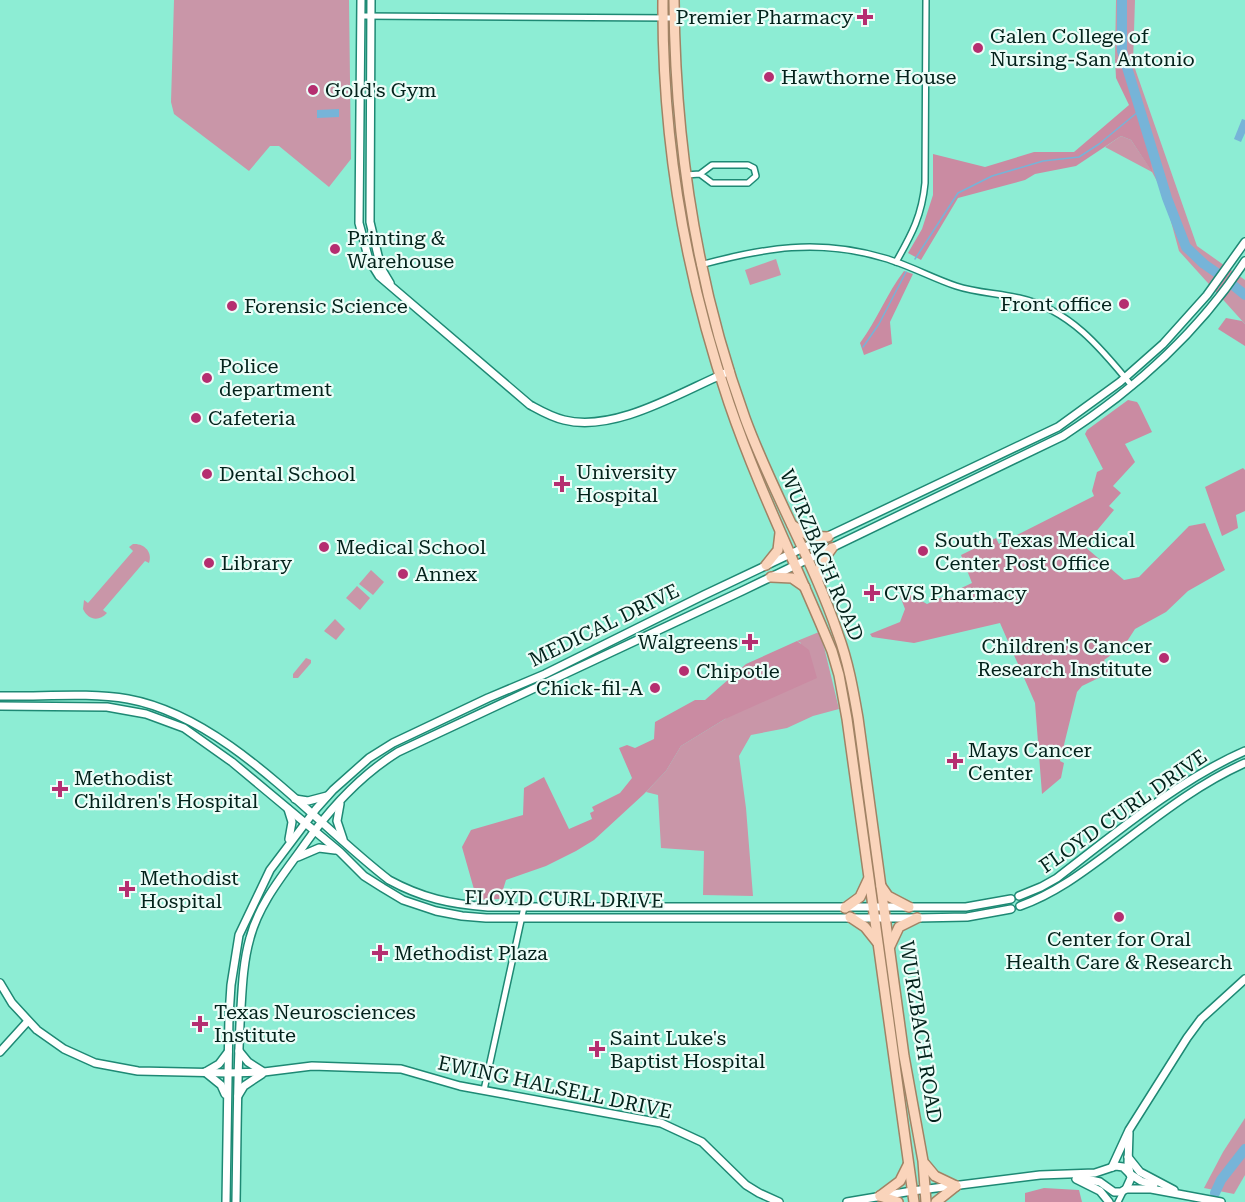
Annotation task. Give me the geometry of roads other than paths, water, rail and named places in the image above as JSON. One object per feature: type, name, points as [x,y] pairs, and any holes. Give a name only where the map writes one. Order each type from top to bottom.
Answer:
[{"type":"main road","name":"WURZBACH ROAD","points":[[663,0],[672,152],[677,196],[696,266],[720,375],[735,420],[780,533],[806,587],[832,651],[839,675],[869,877],[878,907]]},
{"type":"main road","name":"WURZBACH ROAD","points":[[674,0],[675,74],[696,266],[754,440],[818,583],[838,633],[850,675],[858,718],[880,884],[879,918],[923,1161],[926,1202]]},
{"type":"main road","points":[[790,523],[809,536],[828,537]]},
{"type":"main road","points":[[766,565],[778,550],[780,533]]},
{"type":"main road","points":[[818,583],[821,563],[832,548]]},
{"type":"main road","points":[[771,577],[792,579],[806,587]]},
{"type":"main road","points":[[845,908],[860,897],[869,877]]},
{"type":"main road","points":[[880,884],[888,896],[909,907]]},
{"type":"main road","points":[[850,917],[871,933],[884,948],[899,927],[917,918]]},
{"type":"main road","name":"WURZBACH ROAD","points":[[884,948],[914,1202]]},
{"type":"main road","points":[[923,1161],[932,1174],[956,1186],[936,1202]]},
{"type":"main road","points":[[880,1196],[900,1181],[909,1164]]},
{"type":"main road","points":[[880,1196],[898,1202]]},
{"type":"street","points":[[361,0],[358,223],[369,260],[379,276],[530,405],[564,420],[584,423],[627,416],[730,370]]},
{"type":"street","points":[[371,0],[370,222],[381,268],[392,287]]},
{"type":"street","points":[[896,262],[918,221],[923,203],[926,0]]},
{"type":"street","points":[[361,16],[674,18]]},
{"type":"street","points":[[686,175],[700,174],[712,165],[748,165],[754,168],[756,176],[748,183],[712,183],[700,174]]},
{"type":"street","name":"MEDICAL DRIVE","points":[[225,1202],[231,985],[240,935],[270,870],[327,796],[369,758],[393,742],[545,674],[766,565],[1039,438],[1086,409],[1163,344],[1182,325],[1230,265],[1245,242]]},
{"type":"street","points":[[696,266],[750,252],[799,246],[861,252],[896,262],[955,286],[1020,298],[1050,309],[1094,340],[1132,386]]},
{"type":"street","name":"MEDICAL DRIVE","points":[[238,1202],[236,1098],[242,986],[250,938],[265,903],[315,831],[340,802],[385,760],[460,722],[807,560],[1063,436],[1132,386],[1171,352],[1190,332],[1245,261]]},
{"type":"street","name":"FLOYD CURL DRIVE","points":[[0,696],[128,699],[163,709],[188,720],[267,775],[388,880],[408,890],[449,903],[524,907],[845,908],[966,907],[1011,899]]},
{"type":"street","name":"FLOYD CURL DRIVE","points":[[0,706],[107,707],[154,717],[184,728],[232,762],[288,807],[364,876],[404,900],[446,914],[486,918],[917,918],[967,917],[1011,909]]},
{"type":"street","points":[[455,713],[460,722]]},
{"type":"street","name":"FLOYD CURL DRIVE","points":[[1019,896],[1057,878],[1178,788],[1245,751]]},
{"type":"street","name":"FLOYD CURL DRIVE","points":[[1020,906],[1044,897],[1063,886],[1183,797],[1245,763]]},
{"type":"street","points":[[294,799],[308,801],[327,796]]},
{"type":"street","points":[[340,802],[337,826],[346,844]]},
{"type":"street","points":[[288,807],[292,826],[288,844]]},
{"type":"street","points":[[1139,816],[1145,825]]},
{"type":"street","points":[[294,860],[317,848],[340,852]]},
{"type":"street","points":[[1041,887],[1044,897]]},
{"type":"street","points":[[446,914],[449,903]]},
{"type":"street","points":[[484,1090],[524,907]]},
{"type":"street","points":[[1109,1202],[1105,1176],[1130,1130],[1201,1018],[1245,979]]},
{"type":"street","name":"EWING HALSELL DRIVE","points":[[0,983],[12,1003],[28,1021],[64,1049],[95,1063],[129,1070],[228,1073],[264,1072],[312,1066],[388,1067],[412,1071],[449,1083],[662,1123],[702,1142],[752,1189],[779,1202]]},
{"type":"street","points":[[0,1052],[28,1021]]},
{"type":"street","points":[[236,1098],[247,1084],[264,1072],[248,1062],[239,1051]]},
{"type":"street","points":[[227,1097],[221,1085],[205,1072],[219,1064],[228,1052]]},
{"type":"street","points":[[1118,1202],[1130,1182],[1128,1157],[1130,1130]]},
{"type":"street","points":[[1128,1157],[1140,1172],[1176,1191]]},
{"type":"street","points":[[848,1202],[912,1191],[1059,1173],[1095,1173],[1120,1166],[1147,1184],[1221,1202]]},
{"type":"street","points":[[1059,1173],[1090,1179],[1118,1192],[1151,1189],[1186,1194]]},
{"type":"street","points":[[1071,1176],[1100,1191],[1109,1202]]},
{"type":"water","points":[[339,109],[339,117],[317,118],[317,110]]},
{"type":"water","points":[[1242,119],[1245,120],[1245,133],[1241,142],[1234,139]]},
{"type":"waterway","points":[[1122,0],[1122,51],[1167,198],[1186,247],[1217,273]]},
{"type":"waterway","points":[[915,259],[958,193],[992,176],[1043,161],[1079,157],[1099,144],[1139,111]]},
{"type":"waterway","points":[[863,347],[879,324],[906,272]]},
{"type":"waterway","points":[[1234,286],[1245,295]]},
{"type":"waterway","points":[[1215,1193],[1221,1180],[1245,1149]]},
{"type":"place","name":"Premier Pharmacy","points":[[865,17]]},
{"type":"place","name":"Galen College of Nursing-San Antonio","points":[[978,48]]},
{"type":"place","name":"Hawthorne House","points":[[769,77]]},
{"type":"place","name":"Gold's Gym","points":[[313,90]]},
{"type":"place","name":"Printing & Warehouse","points":[[335,249]]},
{"type":"place","name":"Front office","points":[[1124,304]]},
{"type":"place","name":"Forensic Science","points":[[232,306]]},
{"type":"place","name":"Police department","points":[[207,378]]},
{"type":"place","name":"Cafeteria","points":[[196,418]]},
{"type":"place","name":"Dental School","points":[[207,474]]},
{"type":"place","name":"University Hospital","points":[[562,484]]},
{"type":"place","name":"Medical School","points":[[324,547]]},
{"type":"place","name":"South Texas Medical Center Post Office","points":[[923,551]]},
{"type":"place","name":"Library","points":[[209,563]]},
{"type":"place","name":"Annex","points":[[403,574]]},
{"type":"place","name":"CVS Pharmacy","points":[[872,593]]},
{"type":"place","name":"Walgreens","points":[[750,642]]},
{"type":"place","name":"Children's Cancer Research Institute","points":[[1164,658]]},
{"type":"place","name":"Chipotle","points":[[684,671]]},
{"type":"place","name":"Chick-fil-A","points":[[655,688]]},
{"type":"place","name":"Mays Cancer Center","points":[[955,761]]},
{"type":"place","name":"Methodist Children's Hospital","points":[[60,789]]},
{"type":"place","name":"Methodist Hospital","points":[[127,889]]},
{"type":"place","name":"Center for Oral Health Care & Research","points":[[1119,917]]},
{"type":"place","name":"Methodist Plaza","points":[[380,953]]},
{"type":"place","name":"Texas Neurosciences Institute","points":[[200,1024]]},
{"type":"place","name":"Saint Luke's Baptist Hospital","points":[[597,1049]]}]
